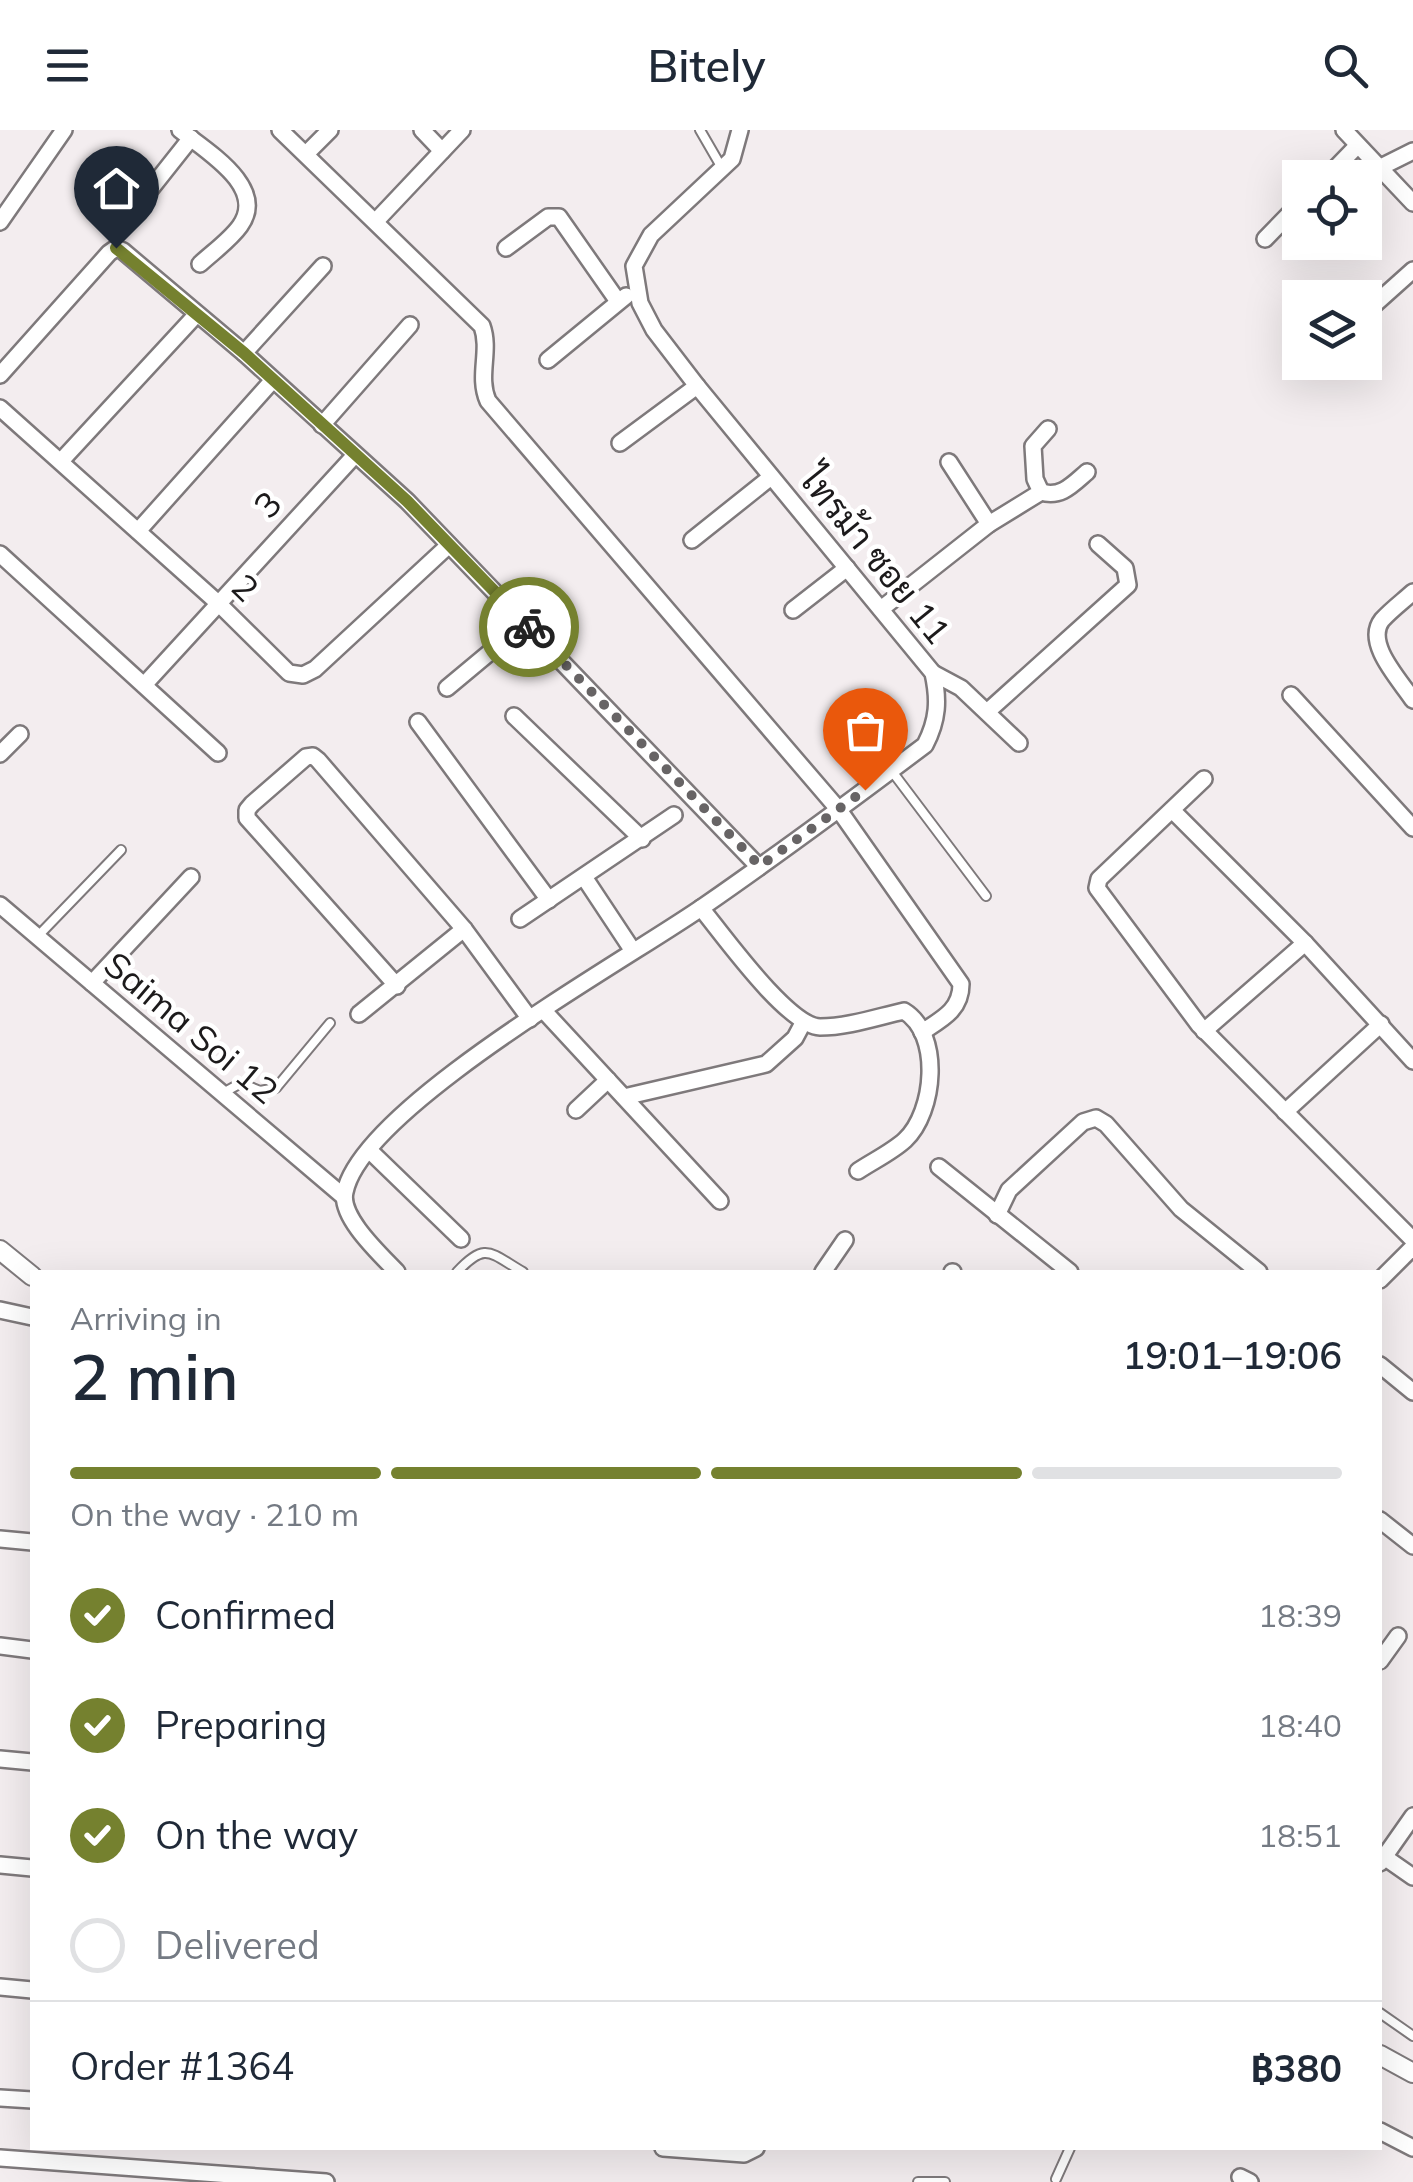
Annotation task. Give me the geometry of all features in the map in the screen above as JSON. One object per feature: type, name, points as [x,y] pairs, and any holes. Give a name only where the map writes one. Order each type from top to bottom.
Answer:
[{"type":"street","points":[[0,222],[64,130]]},
{"type":"street","points":[[280,130],[482,326],[486,337],[482,387],[488,401],[839,810],[961,984],[961,998],[949,1014],[922,1032]]},
{"type":"street","points":[[306,153],[330,130]]},
{"type":"street","points":[[422,130],[442,151]]},
{"type":"street","points":[[376,222],[462,130]]},
{"type":"street","points":[[548,360],[617,300],[638,290],[634,266],[651,235],[732,160],[740,130]]},
{"type":"street","points":[[1344,130],[1371,160]]},
{"type":"street","points":[[126,220],[185,134],[233,175],[247,193],[250,206],[241,226],[200,264]]},
{"type":"street","points":[[1343,160],[1357,146]]},
{"type":"street","points":[[1382,166],[1413,151]]},
{"type":"street","points":[[1382,171],[1413,202]]},
{"type":"street","points":[[506,248],[548,216],[559,217],[617,300]]},
{"type":"street","points":[[1265,239],[1282,222]]},
{"type":"street","points":[[0,375],[116,248],[244,353],[407,501],[760,866]]},
{"type":"street","points":[[244,353],[323,266]]},
{"type":"street","points":[[1382,298],[1413,270]]},
{"type":"street","name":"ไทรม้า ซอย 11","points":[[343,1196],[348,1181],[369,1150],[434,1086],[701,908],[839,810],[925,745],[933,729],[938,706],[933,673],[696,386],[654,330],[638,290]]},
{"type":"street","points":[[61,461],[196,315]]},
{"type":"street","points":[[322,425],[410,325]]},
{"type":"street","points":[[138,531],[273,380]]},
{"type":"street","points":[[620,443],[696,386]]},
{"type":"street","name":"2","points":[[0,408],[218,603],[289,674],[303,675],[315,669],[449,545]]},
{"type":"street","points":[[1041,492],[1035,479],[1033,446],[1048,428]]},
{"type":"street","name":"3","points":[[144,684],[355,455]]},
{"type":"street","points":[[949,462],[989,524]]},
{"type":"street","points":[[882,609],[989,524],[1041,492],[1064,492],[1088,472]]},
{"type":"street","points":[[692,540],[772,477]]},
{"type":"street","points":[[987,712],[1128,585],[1124,568],[1098,544]]},
{"type":"street","points":[[0,554],[218,753]]},
{"type":"street","points":[[793,610],[846,568]]},
{"type":"street","points":[[1413,592],[1379,623],[1376,638],[1413,700]]},
{"type":"street","points":[[447,688],[525,623]]},
{"type":"street","points":[[933,673],[961,688],[1018,743]]},
{"type":"street","points":[[1291,695],[1413,828]]},
{"type":"street","points":[[514,716],[642,839]]},
{"type":"street","points":[[418,722],[550,900]]},
{"type":"street","points":[[0,754],[20,734]]},
{"type":"street","points":[[397,986],[247,818],[246,810],[306,757],[318,760],[537,1015],[608,1080],[720,1201]]},
{"type":"street","points":[[1204,779],[1099,879],[1097,888],[1204,1031],[1413,1244],[1382,1278]]},
{"type":"street","points":[[1172,810],[1305,942],[1413,1060]]},
{"type":"street","points":[[520,920],[674,815]]},
{"type":"street","points":[[92,983],[191,876]]},
{"type":"street","points":[[584,877],[633,952]]},
{"type":"street","name":"Saima Soi 12","points":[[0,905],[343,1196]]},
{"type":"street","points":[[701,908],[761,982],[803,1023],[819,1027],[904,1011],[914,1017],[922,1032],[930,1085],[918,1124],[905,1140],[858,1170]]},
{"type":"street","points":[[359,1014],[464,929]]},
{"type":"street","points":[[1204,1031],[1305,942]]},
{"type":"street","points":[[624,1097],[766,1064],[795,1038],[803,1023]]},
{"type":"street","points":[[1285,1112],[1381,1024]]},
{"type":"street","points":[[576,1110],[608,1080]]},
{"type":"street","points":[[998,1215],[1009,1190],[1084,1122],[1096,1118],[1106,1124],[1180,1209],[1256,1270]]},
{"type":"street","points":[[369,1150],[461,1240]]},
{"type":"street","points":[[939,1167],[1067,1270]]},
{"type":"street","points":[[343,1196],[346,1210],[358,1229],[395,1270]]},
{"type":"street","points":[[824,1270],[845,1240]]},
{"type":"street","points":[[0,1250],[30,1274]]},
{"type":"street","points":[[0,1310],[30,1317]]},
{"type":"street","points":[[1382,1367],[1413,1392]]},
{"type":"street","points":[[1382,1522],[1413,1546]]},
{"type":"street","points":[[0,1539],[30,1542]]},
{"type":"street","points":[[1382,1659],[1398,1636]]},
{"type":"street","points":[[0,1646],[30,1650]]},
{"type":"street","points":[[0,1759],[30,1762]]},
{"type":"street","points":[[1382,1857],[1413,1816]]},
{"type":"street","points":[[1382,1859],[1413,1876]]},
{"type":"street","points":[[0,1865],[30,1868]]},
{"type":"street","points":[[0,1988],[30,1990]]},
{"type":"street","points":[[1382,2056],[1413,2073]]},
{"type":"street","points":[[0,2098],[30,2100]]},
{"type":"street","points":[[1382,2132],[1413,2148]]},
{"type":"street","points":[[0,2158],[326,2182]]},
{"type":"lane","points":[[700,130],[722,168]]},
{"type":"lane","points":[[892,770],[986,896]]},
{"type":"lane","points":[[37,937],[121,850]]},
{"type":"lane","points":[[222,1094],[241,1083],[260,1091],[276,1088],[330,1023]]},
{"type":"lane","points":[[459,1270],[474,1254],[482,1252],[520,1270]]},
{"type":"lane","points":[[1382,2015],[1413,2036]]},
{"type":"lane","points":[[1056,2179],[1069,2150]]},
{"type":"lane","points":[[918,2182],[945,2182]]},
{"type":"way so far","points":[[529,627],[760,866],[865,790]]},
{"type":"route","points":[[116,248],[220,332],[407,501],[529,627]]}]
